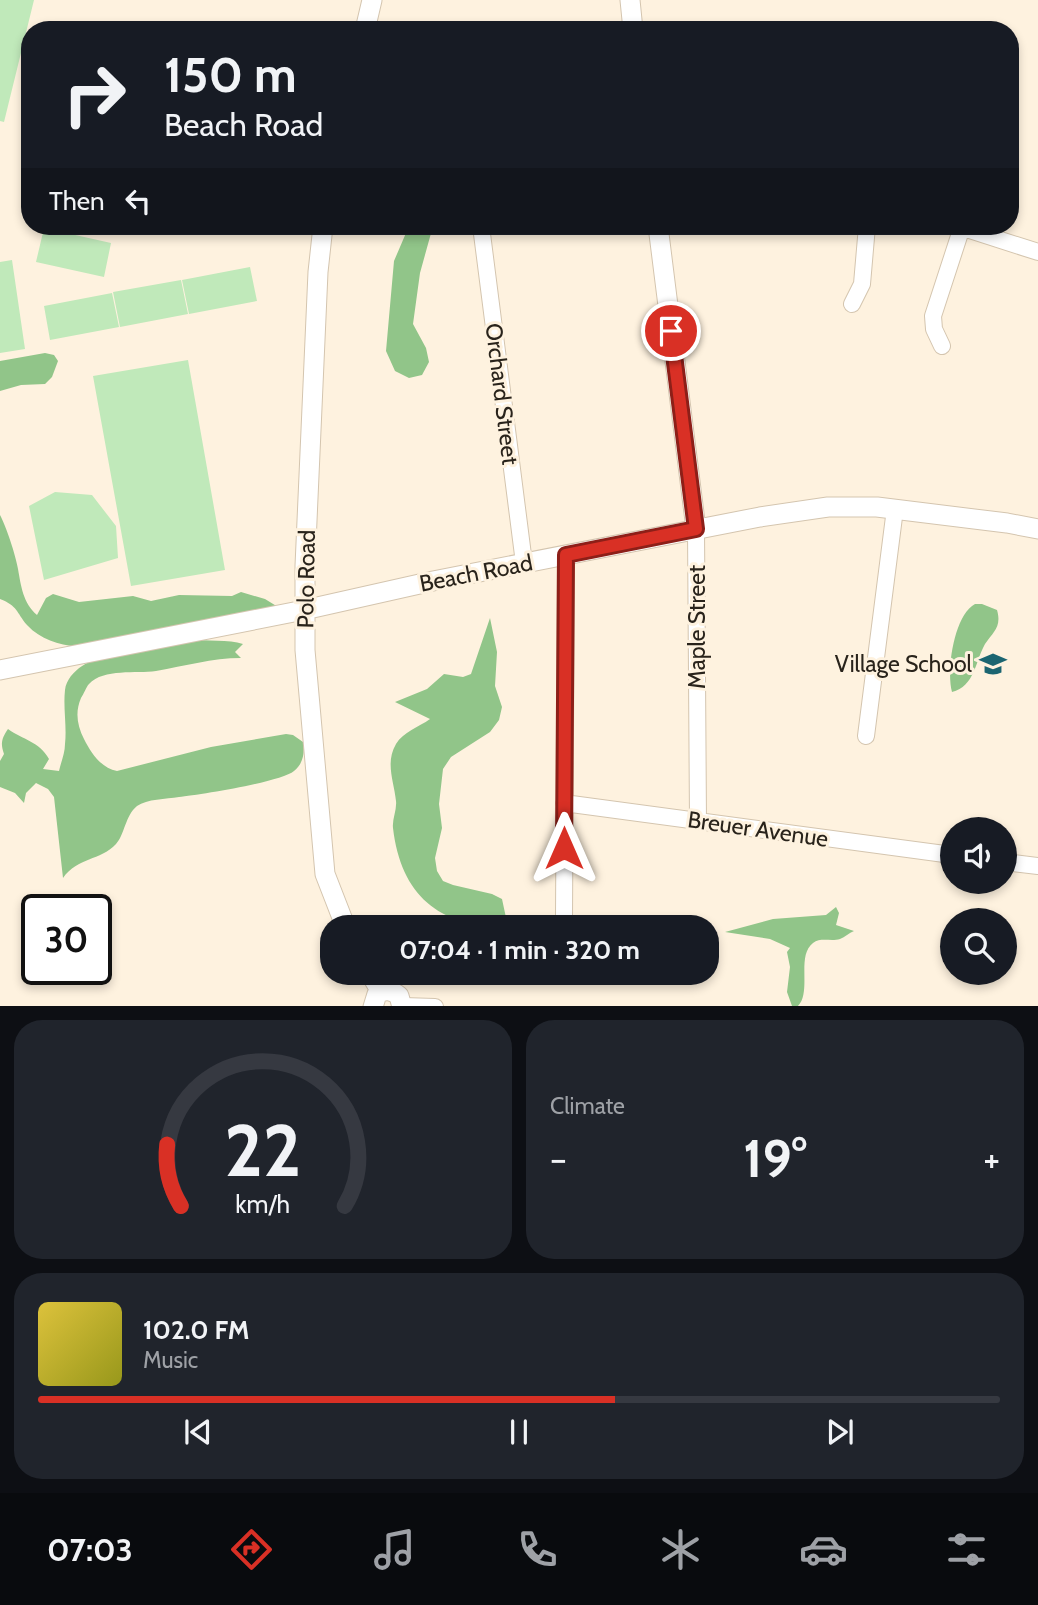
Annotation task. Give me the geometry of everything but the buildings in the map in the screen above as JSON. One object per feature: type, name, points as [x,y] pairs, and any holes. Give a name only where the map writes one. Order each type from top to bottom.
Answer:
[{"type":"street","points":[[367,21],[372,0]]},
{"type":"street","points":[[630,0],[632,21]]},
{"type":"street","name":"Polo Road","points":[[322,235],[318,272],[304,610],[310,715],[325,874],[340,915]]},
{"type":"street","name":"Orchard Street","points":[[482,235],[524,563]]},
{"type":"street","name":"Maple Street","points":[[659,235],[696,529],[698,821]]},
{"type":"street","points":[[852,304],[863,284],[866,235]]},
{"type":"street","points":[[942,346],[934,329],[933,316],[957,235]]},
{"type":"street","points":[[984,235],[1038,252]]},
{"type":"street","name":"Beach Road","points":[[0,670],[696,529],[828,507],[895,509],[1038,529]]},
{"type":"street","points":[[866,736],[895,509]]},
{"type":"street","points":[[564,915],[566,555]]},
{"type":"street","name":"Breuer Avenue","points":[[564,803],[940,853]]},
{"type":"street","points":[[1017,864],[1038,866]]},
{"type":"street","points":[[377,999],[391,990],[399,996],[402,1006],[435,1006]]},
{"type":"green space","points":[[0,0],[34,0],[29,21],[21,21],[21,53],[4,122],[0,121]]},
{"type":"green space","points":[[42,235],[75,235],[111,243],[104,277],[36,262]]},
{"type":"green space","points":[[405,235],[431,235],[420,273],[413,324],[426,348],[429,362],[422,375],[409,378],[395,371],[386,351],[394,261]]},
{"type":"green space","points":[[12,260],[25,349],[0,353],[0,262]]},
{"type":"green space","points":[[250,267],[257,301],[189,314],[182,280]]},
{"type":"green space","points":[[181,280],[188,314],[120,327],[113,292]]},
{"type":"green space","points":[[112,293],[119,327],[50,340],[44,306]]},
{"type":"green space","points":[[45,353],[54,355],[58,361],[52,377],[45,384],[21,385],[0,391],[0,361]]},
{"type":"green space","points":[[188,360],[225,570],[131,586],[93,376]]},
{"type":"green space","points":[[55,492],[92,495],[116,526],[118,558],[44,580],[29,506]]},
{"type":"green space","points":[[0,515],[13,549],[23,594],[37,615],[46,598],[53,594],[79,602],[133,596],[151,601],[179,595],[232,596],[241,592],[265,599],[278,607],[77,647],[57,643],[32,630],[14,607],[0,599]]},
{"type":"green space","points":[[975,604],[997,610],[998,625],[985,644],[970,679],[960,689],[952,692],[950,671],[953,644],[962,619]]},
{"type":"green space","points":[[490,618],[497,652],[495,686],[502,707],[499,720],[490,732],[451,757],[443,769],[439,804],[442,828],[435,858],[437,871],[443,881],[502,899],[505,915],[446,915],[428,903],[405,872],[397,852],[393,828],[396,804],[391,765],[393,751],[403,736],[430,719],[395,702],[427,689],[444,674],[463,677],[471,674]]},
{"type":"green space","points":[[189,639],[243,644],[235,652],[241,658],[156,671],[112,674],[95,679],[81,698],[77,713],[82,734],[97,759],[106,767],[117,771],[211,747],[286,734],[303,742],[301,762],[294,771],[286,775],[257,784],[141,804],[130,815],[116,844],[103,854],[75,866],[63,878],[54,797],[48,789],[36,783],[26,793],[24,803],[15,793],[0,787],[4,735],[8,729],[36,744],[49,759],[43,769],[59,771],[65,747],[65,690],[71,676],[83,666],[117,652]]},
{"type":"green space","points":[[836,907],[839,913],[836,925],[854,931],[840,939],[816,941],[808,949],[804,965],[804,992],[798,1006],[792,1006],[787,992],[790,967],[787,952],[790,948],[770,939],[725,932],[773,919],[826,915]]},
{"type":"place","name":"Village School","points":[[993,664]]},
{"type":"route","points":[[564,848],[566,555],[696,529],[671,331]]}]
